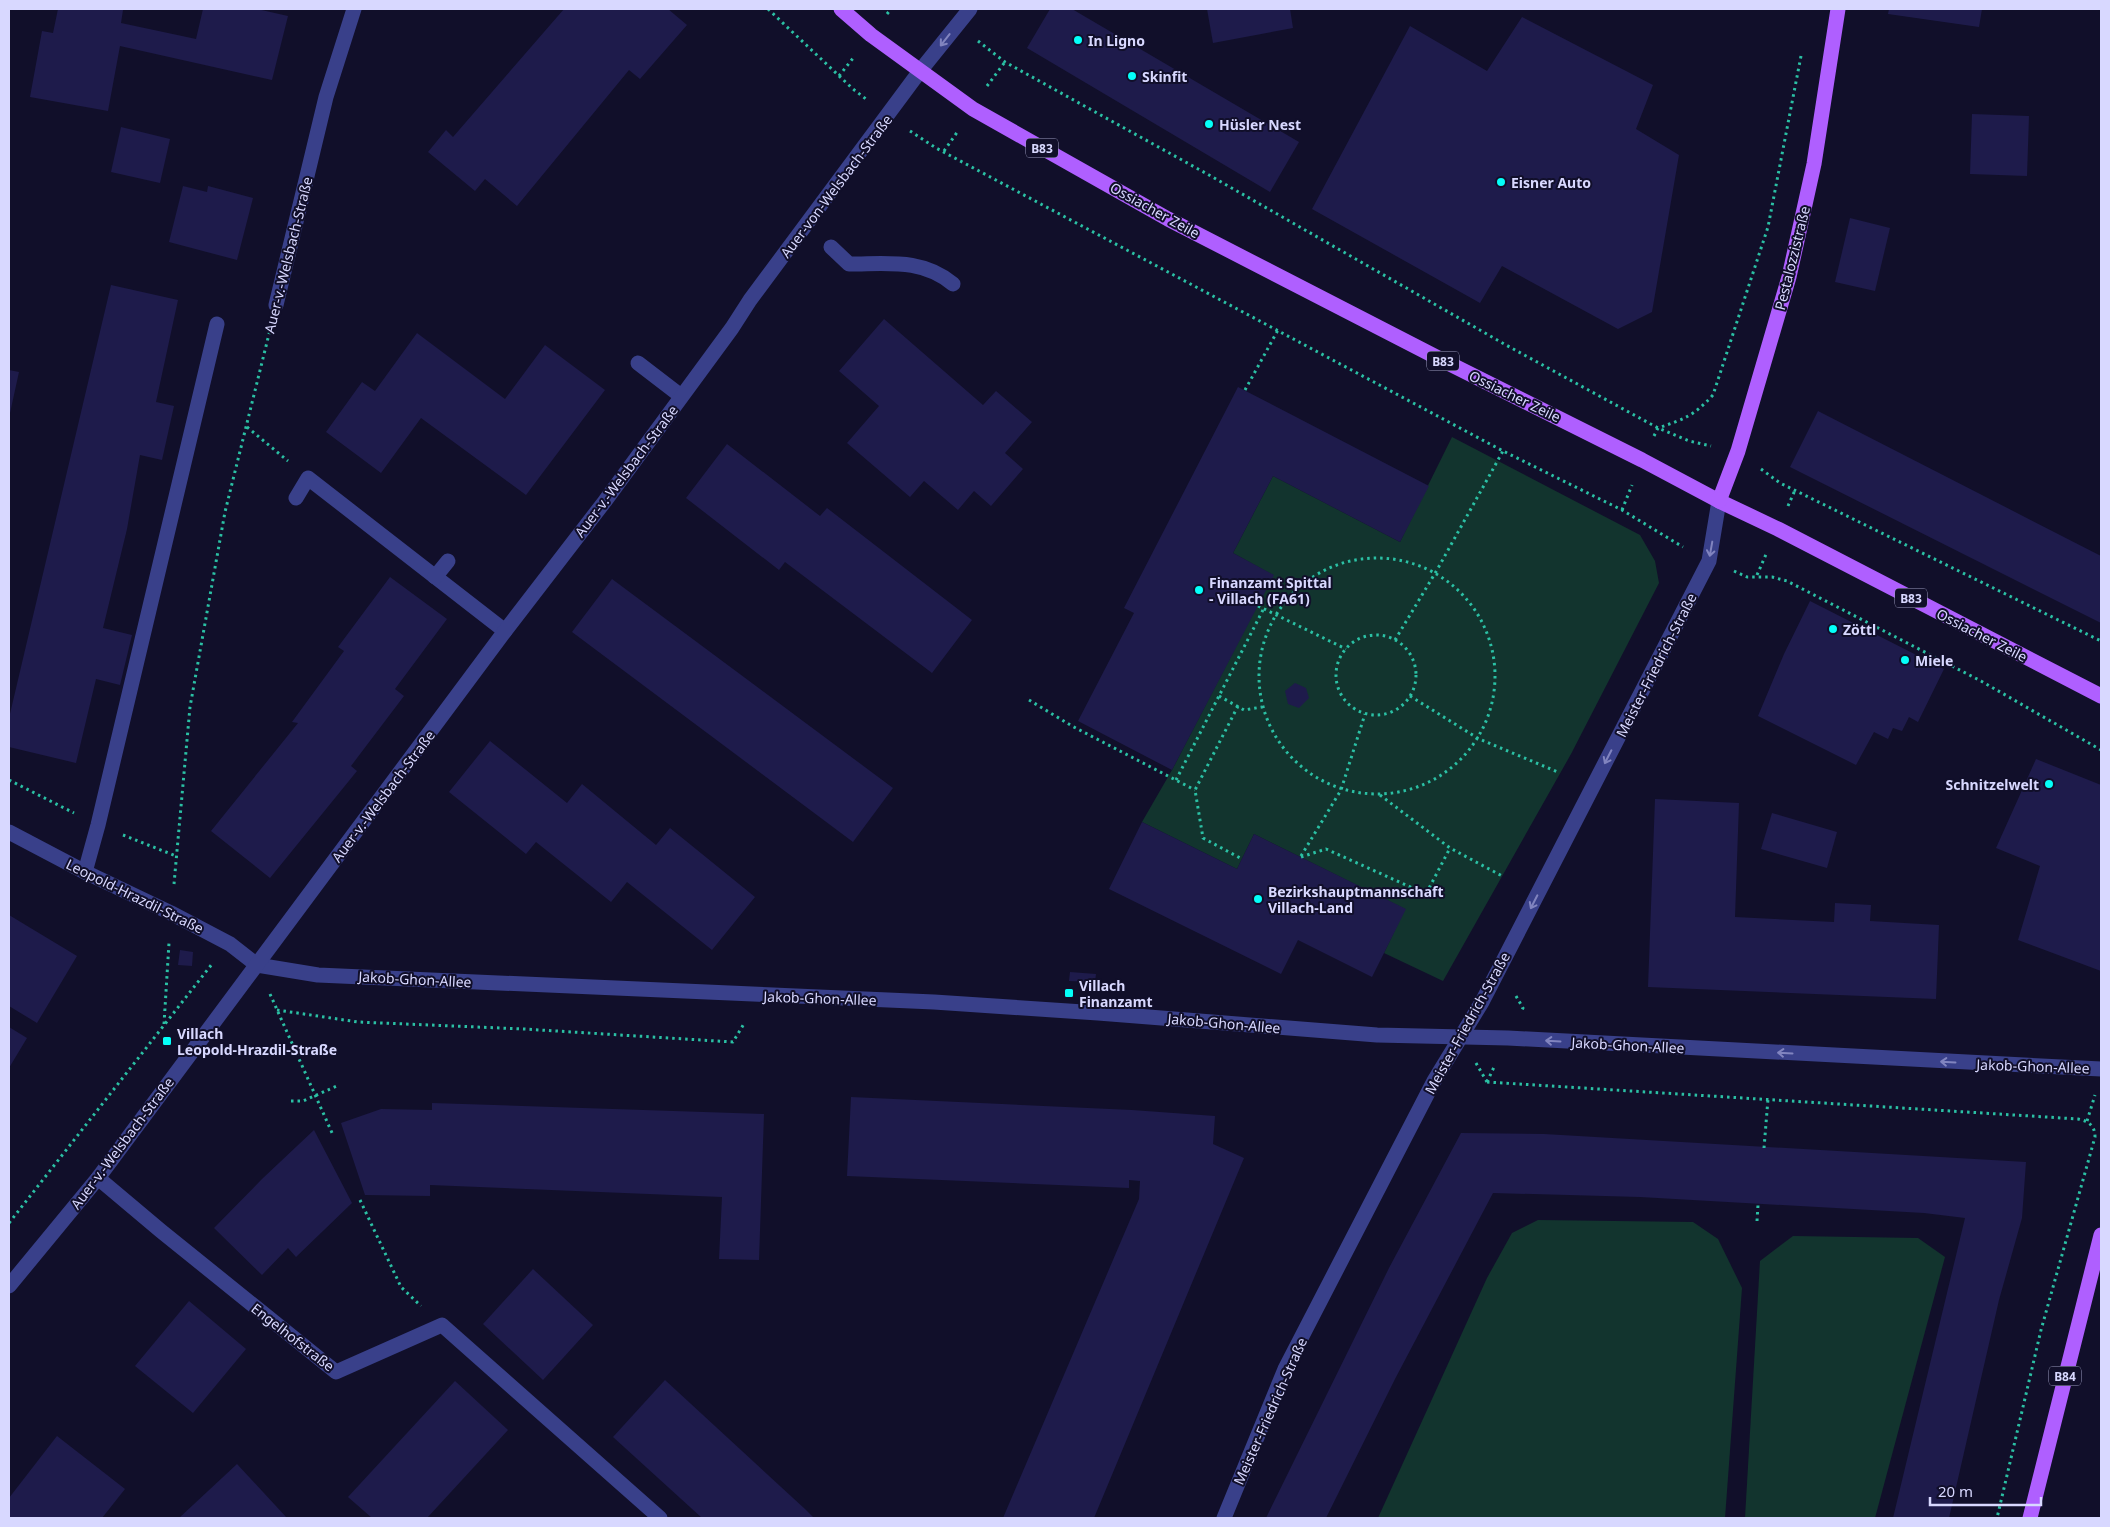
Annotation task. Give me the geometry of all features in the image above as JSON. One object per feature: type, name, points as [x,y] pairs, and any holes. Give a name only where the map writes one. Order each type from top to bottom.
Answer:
[{"type":"main road","name":"Ossiacher Zeile","points":[[841,9],[871,35],[973,109],[1168,219],[1719,501],[1778,529],[2101,696]]},
{"type":"main road","name":"Pestalozzistraße","points":[[1719,501],[1738,451],[1789,277],[1814,164],[1838,9]]},
{"type":"main road","name":"B84","points":[[2030,1518],[2101,1235]]},
{"type":"street","name":"Auer-v.-Welsbach-Straße","points":[[276,305],[326,97],[354,9]]},
{"type":"street","name":"Auer-von-Welsbach-Straße","points":[[750,300],[920,71],[970,9]]},
{"type":"street","points":[[831,247],[849,264],[906,263],[939,272],[953,284]]},
{"type":"street","name":"Auer-v.-Welsbach-Straße","points":[[9,1286],[98,1178],[505,631],[605,501],[732,328],[750,300]]},
{"type":"street","points":[[85,872],[217,324]]},
{"type":"street","points":[[638,363],[681,396]]},
{"type":"street","points":[[296,498],[308,478],[505,631]]},
{"type":"street","name":"Meister-Friedrich-Straße","points":[[1224,1518],[1285,1369],[1434,1081],[1462,1038],[1485,996],[1709,561],[1719,501]]},
{"type":"street","points":[[435,577],[448,561]]},
{"type":"street","name":"Leopold-Hrazdil-Straße","points":[[9,832],[230,944],[257,965]]},
{"type":"street","name":"Jakob-Ghon-Allee","points":[[257,965],[318,975],[944,1003],[1098,1012],[1377,1035],[1508,1038],[2101,1069]]},
{"type":"street","name":"Engelhofstraße","points":[[98,1178],[336,1372],[442,1325]]},
{"type":"street","points":[[442,1325],[660,1518]]},
{"type":"path","points":[[768,9],[853,89]]},
{"type":"path","points":[[983,45],[1005,62],[1209,175],[1506,345],[1658,428],[1689,441]]},
{"type":"path","points":[[1658,428],[1680,420],[1699,410],[1713,395],[1768,227],[1803,47]]},
{"type":"path","points":[[991,80],[1005,62]]},
{"type":"path","points":[[944,151],[958,130]]},
{"type":"path","points":[[920,138],[1502,451],[1622,510],[1676,544]]},
{"type":"path","name":"Auer-v.-Welsbach-Straße","points":[[173,890],[190,707],[225,512],[276,305]]},
{"type":"path","points":[[1245,390],[1278,330]]},
{"type":"path","points":[[247,427],[308,478]]},
{"type":"path","points":[[1395,640],[1438,570],[1502,451]]},
{"type":"path","points":[[1780,483],[2101,641]]},
{"type":"path","points":[[1394,558],[1438,570],[1463,593],[1485,626],[1496,664],[1494,703],[1478,739],[1452,769],[1418,788],[1380,795],[1341,790],[1306,772],[1279,743],[1262,707],[1258,668],[1267,630],[1276,615],[1288,597],[1318,572],[1355,559],[1394,558]]},
{"type":"path","points":[[1736,572],[1746,577],[1757,575],[1772,576],[1787,581],[1980,681],[2101,750]]},
{"type":"path","points":[[1258,606],[1346,649]]},
{"type":"path","points":[[1176,780],[1264,608]]},
{"type":"path","points":[[1369,636],[1382,636],[1395,640],[1406,648],[1416,672],[1415,684],[1410,696],[1402,706],[1391,713],[1378,716],[1365,714],[1353,708],[1344,699],[1338,686],[1336,673],[1339,660],[1346,649],[1356,640],[1369,636]]},
{"type":"path","points":[[1219,696],[1244,710],[1262,707]]},
{"type":"path","points":[[1410,696],[1478,739],[1558,772]]},
{"type":"path","points":[[1029,700],[1072,726],[1195,790]]},
{"type":"path","points":[[1238,706],[1195,790],[1203,838],[1242,859]]},
{"type":"path","points":[[1365,714],[1341,790],[1301,857],[1326,849],[1426,894],[1450,848]]},
{"type":"path","points":[[1380,795],[1450,848],[1504,876]]},
{"type":"path","points":[[164,1024],[170,936]]},
{"type":"path","points":[[9,1223],[201,977]]},
{"type":"path","points":[[333,1135],[276,1010],[358,1022],[524,1029],[732,1042]]},
{"type":"path","points":[[1499,1057],[1487,1082],[2078,1118],[2087,1121],[2093,1127],[2095,1137],[2041,1330],[1997,1518]]},
{"type":"path","points":[[291,1101],[303,1101],[337,1086]]},
{"type":"path","points":[[1764,1148],[1768,1099]]},
{"type":"path","points":[[360,1200],[401,1287],[442,1325]]},
{"type":"path","points":[[1757,1221],[1758,1205]]},
{"type":"green space","points":[[1452,437],[1640,535],[1655,561],[1659,583],[1571,754],[1443,981],[1384,953],[1405,909],[1254,834],[1237,869],[1142,822],[1172,770],[1273,575],[1233,553],[1273,476],[1400,542]]},
{"type":"green space","points":[[1538,1220],[1693,1222],[1718,1239],[1742,1288],[1725,1518],[1378,1518],[1487,1278],[1512,1233]]},
{"type":"green space","points":[[1793,1236],[1918,1238],[1945,1257],[1875,1518],[1745,1518],[1760,1261]]},
{"type":"building","points":[[58,9],[123,10],[121,23],[196,39],[203,9],[257,9],[288,16],[272,80],[120,46],[108,111],[30,97],[42,31],[53,33]]},
{"type":"building","points":[[564,9],[668,9],[687,25],[640,79],[629,70],[517,206],[485,179],[475,191],[428,152],[446,130],[453,137]]},
{"type":"building","points":[[1050,9],[1072,9],[1299,142],[1270,192],[1027,48]]},
{"type":"building","points":[[1207,9],[1290,9],[1293,28],[1213,43]]},
{"type":"building","points":[[1889,9],[1982,9],[1979,27],[1888,14]]},
{"type":"building","name":"Eisner Auto","points":[[1522,17],[1653,85],[1636,129],[1679,155],[1652,312],[1618,329],[1502,266],[1480,303],[1312,209],[1410,26],[1487,71]]},
{"type":"building","points":[[1972,114],[2029,116],[2027,176],[1970,174]]},
{"type":"building","points":[[121,127],[170,139],[160,183],[111,172]]},
{"type":"building","points":[[183,186],[207,192],[208,186],[253,198],[237,260],[169,242]]},
{"type":"building","points":[[1850,218],[1890,228],[1875,291],[1835,282]]},
{"type":"building","points":[[111,285],[178,300],[156,402],[174,406],[162,460],[140,455],[127,529],[103,628],[132,635],[120,685],[96,679],[76,763],[9,747],[9,718]]},
{"type":"building","points":[[884,319],[983,405],[996,391],[1032,422],[1005,453],[1023,469],[991,506],[974,491],[958,510],[924,481],[910,497],[847,443],[879,406],[839,371]]},
{"type":"building","points":[[417,333],[505,399],[545,345],[605,390],[526,495],[421,418],[381,473],[326,432],[362,382],[375,391]]},
{"type":"building","points":[[9,370],[19,372],[10,413],[9,413]]},
{"type":"building","name":"Finanzamt Spittal - Villach (FA61)","points":[[1238,387],[1429,486],[1400,542],[1273,476],[1233,553],[1274,575],[1172,770],[1078,721],[1134,613],[1124,608]]},
{"type":"building","points":[[1818,411],[2101,556],[2101,623],[1790,467]]},
{"type":"building","points":[[727,444],[820,516],[827,508],[972,620],[932,673],[785,562],[779,570],[686,498]]},
{"type":"building","points":[[390,577],[447,619],[395,689],[404,696],[351,766],[357,771],[270,878],[211,831],[298,723],[292,722],[344,651],[338,647]]},
{"type":"building","points":[[612,579],[893,788],[853,842],[572,632]]},
{"type":"building","points":[[1810,601],[1944,669],[1918,722],[1909,717],[1902,731],[1893,728],[1888,739],[1874,732],[1856,765],[1758,716],[1784,654]]},
{"type":"building","points":[[1295,683],[1306,688],[1309,698],[1299,708],[1288,704],[1285,691]]},
{"type":"building","points":[[490,741],[567,803],[582,784],[656,845],[670,828],[755,897],[712,950],[627,882],[611,902],[536,842],[526,854],[449,792]]},
{"type":"building","points":[[2036,759],[2101,785],[2101,971],[2018,940],[2040,866],[1996,848]]},
{"type":"building","points":[[1655,799],[1739,803],[1735,917],[1834,922],[1835,903],[1871,905],[1870,921],[1939,925],[1936,999],[1648,987]]},
{"type":"building","points":[[1772,813],[1837,832],[1827,868],[1761,849]]},
{"type":"building","name":"Bezirkshauptmannschaft Villach-Land","points":[[1142,822],[1237,869],[1254,834],[1406,909],[1372,977],[1298,940],[1281,974],[1109,889]]},
{"type":"building","points":[[9,915],[77,956],[37,1023],[9,1006]]},
{"type":"building","points":[[180,950],[193,952],[192,966],[178,965]]},
{"type":"building","points":[[1070,972],[1096,974],[1095,982],[1069,981]]},
{"type":"building","points":[[9,1027],[27,1038],[9,1068]]},
{"type":"building","points":[[851,1097],[1132,1110],[1215,1116],[1213,1144],[1244,1158],[1094,1518],[1003,1518],[1139,1199],[1140,1181],[1129,1180],[1129,1188],[847,1176]]},
{"type":"building","points":[[432,1103],[764,1114],[759,1260],[719,1259],[722,1197],[430,1185],[430,1196],[365,1195],[341,1123],[381,1109],[432,1110]]},
{"type":"building","points":[[314,1130],[352,1203],[296,1257],[288,1248],[262,1275],[214,1228]]},
{"type":"building","points":[[1461,1133],[1544,1134],[2026,1162],[2022,1218],[1999,1300],[1949,1518],[1893,1518],[1965,1218],[1924,1213],[1640,1197],[1493,1193],[1395,1379],[1326,1518],[1266,1518],[1389,1268]]},
{"type":"building","points":[[533,1269],[593,1325],[543,1380],[483,1324]]},
{"type":"building","points":[[189,1301],[246,1349],[193,1413],[135,1366]]},
{"type":"building","points":[[665,1380],[814,1518],[702,1518],[613,1437]]},
{"type":"building","points":[[455,1381],[508,1430],[427,1518],[372,1518],[348,1497]]},
{"type":"building","points":[[57,1436],[125,1489],[102,1518],[11,1518],[9,1516],[9,1498]]},
{"type":"building","points":[[237,1464],[287,1518],[179,1518]]},
{"type":"place","name":"In Ligno","points":[[1078,40]]},
{"type":"place","name":"Skinfit","points":[[1132,76]]},
{"type":"place","name":"Hüsler Nest","points":[[1209,124]]},
{"type":"place","name":"Eisner Auto","points":[[1501,182]]},
{"type":"place","name":"Finanzamt Spittal - Villach (FA61)","points":[[1199,590]]},
{"type":"place","name":"Zöttl","points":[[1833,629]]},
{"type":"place","name":"Miele","points":[[1905,660]]},
{"type":"place","name":"Schnitzelwelt","points":[[2049,784]]},
{"type":"place","name":"Bezirkshauptmannschaft Villach-Land","points":[[1258,899]]},
{"type":"place","name":"Villach Finanzamt","points":[[1069,993]]},
{"type":"place","name":"Villach Leopold-Hrazdil-Straße","points":[[167,1041]]}]
